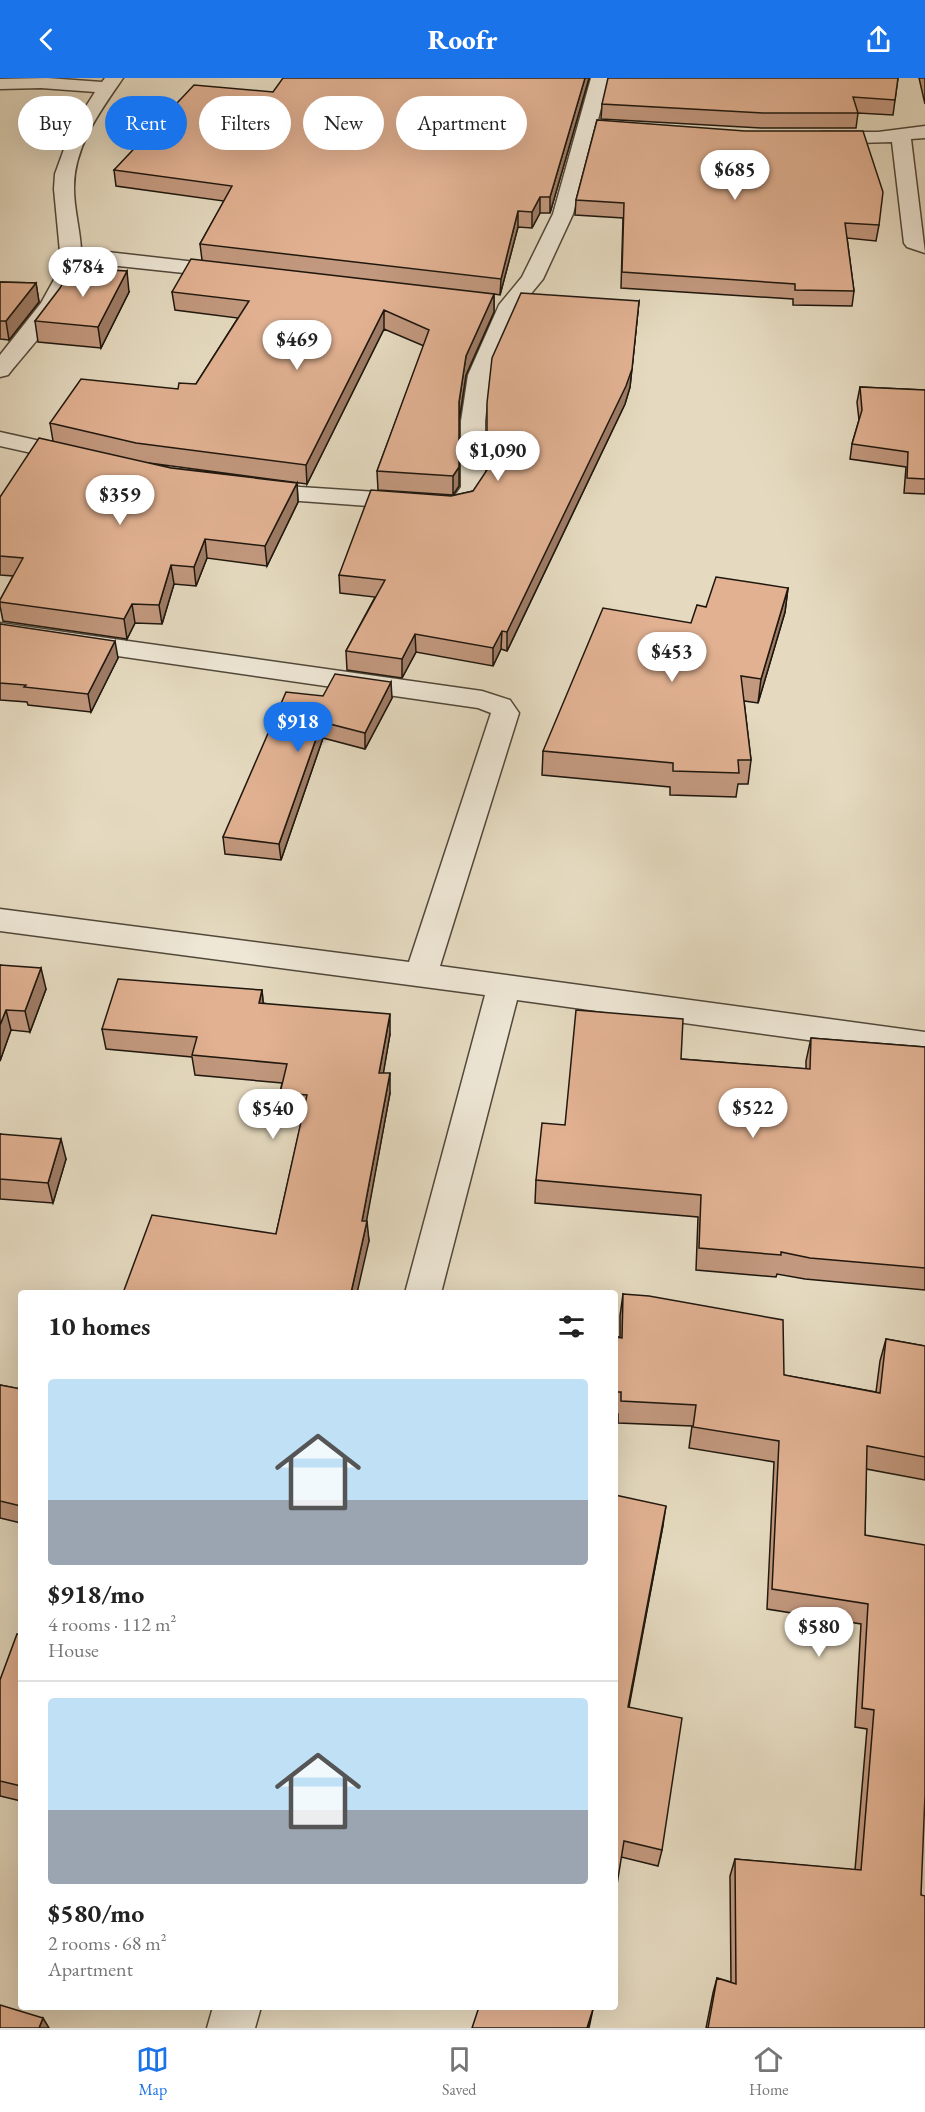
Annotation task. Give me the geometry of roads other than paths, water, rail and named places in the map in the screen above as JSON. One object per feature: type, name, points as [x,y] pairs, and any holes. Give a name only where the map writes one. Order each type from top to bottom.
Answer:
[{"type":"street","points":[[238,486],[300,494],[451,506],[462,502],[473,487],[472,421],[479,375],[510,305],[532,279],[563,214],[600,78]]},
{"type":"street","points":[[0,84],[17,80],[111,83],[71,150],[64,187],[70,263],[56,296],[0,370]]},
{"type":"street","points":[[587,126],[609,128]]},
{"type":"street","points":[[803,137],[878,138],[925,132]]},
{"type":"street","points":[[901,135],[914,243],[925,247]]},
{"type":"street","points":[[69,254],[246,274]]},
{"type":"street","points":[[487,303],[510,305]]},
{"type":"street","points":[[0,438],[99,461]]},
{"type":"street","points":[[0,631],[482,700],[500,706],[505,713],[422,975]]},
{"type":"street","points":[[0,920],[925,1044]]},
{"type":"street","points":[[424,1290],[504,986]]},
{"type":"street","points":[[231,2028],[236,2010]]}]
